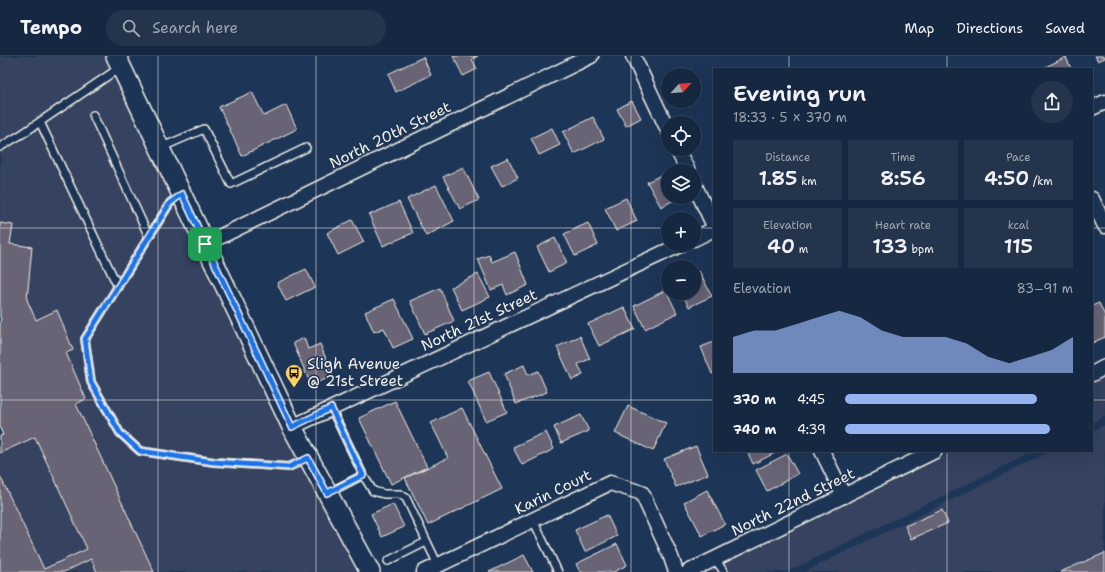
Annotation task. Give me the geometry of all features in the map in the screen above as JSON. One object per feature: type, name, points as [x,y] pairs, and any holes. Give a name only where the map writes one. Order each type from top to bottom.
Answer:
[{"type":"street","name":"North 20th Street","points":[[205,244],[591,56]]},
{"type":"street","points":[[633,56],[661,116]]},
{"type":"street","points":[[119,61],[292,427],[370,572]]},
{"type":"street","points":[[1093,108],[1105,102]]},
{"type":"street","points":[[701,199],[713,226]]},
{"type":"street","points":[[1093,201],[1105,226]]},
{"type":"street","points":[[701,235],[713,229]]},
{"type":"street","name":"North 21st Street","points":[[292,427],[665,252]]},
{"type":"street","points":[[1093,373],[1105,367]]},
{"type":"street","points":[[822,452],[844,496]]},
{"type":"street","name":"North 22nd Street","points":[[694,571],[715,559],[933,452]]},
{"type":"street","name":"Karin Court","points":[[424,572],[610,483],[642,493],[671,557],[676,572]]},
{"type":"lane","points":[[0,146],[22,134],[110,75],[119,61]]},
{"type":"lane","points":[[93,115],[149,237]]},
{"type":"lane","points":[[40,122],[118,287]]},
{"type":"lane","points":[[160,148],[204,129],[231,184],[306,148]]},
{"type":"lane","points":[[182,194],[170,203],[85,339],[91,382],[120,433],[140,451],[214,462],[289,467],[308,458]]},
{"type":"lane","points":[[331,408],[363,475],[373,491],[384,494],[400,494],[406,498],[438,565]]},
{"type":"lane","points":[[327,493],[363,475]]},
{"type":"lane","points":[[532,520],[558,572]]},
{"type":"lane","points":[[388,561],[426,542]]},
{"type":"lane","points":[[715,559],[724,572]]},
{"type":"shaded area","points":[[0,56],[109,56],[357,572],[0,572]]},
{"type":"shaded area","points":[[1105,376],[1105,416],[1093,422],[1093,382]]},
{"type":"shaded area","points":[[1105,425],[1105,572],[804,572],[1049,452],[1093,452],[1093,431]]},
{"type":"shaded area","points":[[951,452],[1033,452],[787,572],[707,572]]},
{"type":"building","points":[[453,56],[478,56],[472,59],[477,69],[463,76]]},
{"type":"building","points":[[1095,56],[1105,56],[1105,58],[1098,61]]},
{"type":"building","points":[[423,57],[431,75],[396,92],[388,74]]},
{"type":"building","points":[[1066,57],[1071,68],[1043,68]]},
{"type":"building","points":[[252,92],[264,116],[286,105],[297,129],[242,156],[219,107]]},
{"type":"building","points":[[632,101],[641,118],[626,126],[617,109]]},
{"type":"building","points":[[593,117],[604,139],[574,154],[563,132]]},
{"type":"building","points":[[552,128],[560,145],[539,155],[531,138]]},
{"type":"building","points":[[508,158],[518,178],[502,186],[491,166]]},
{"type":"building","points":[[463,167],[479,200],[460,209],[443,177]]},
{"type":"building","points":[[661,175],[661,204],[667,204],[661,207],[647,182]]},
{"type":"building","points":[[436,185],[454,221],[426,236],[407,199]]},
{"type":"building","points":[[626,198],[637,221],[616,231],[605,208]]},
{"type":"building","points":[[399,202],[413,233],[383,246],[369,215]]},
{"type":"building","points":[[352,220],[364,242],[338,255],[327,233]]},
{"type":"building","points":[[0,223],[13,225],[10,244],[32,247],[27,300],[36,320],[57,310],[73,350],[66,353],[86,399],[76,404],[154,572],[97,572],[91,559],[64,572],[0,572],[0,476],[44,569],[87,549],[35,437],[0,453],[0,436],[3,435],[0,428]]},
{"type":"building","points":[[588,223],[598,245],[575,256],[564,234]]},
{"type":"building","points":[[555,238],[567,263],[549,272],[537,247]]},
{"type":"building","points":[[515,252],[528,285],[507,295],[503,285],[491,290],[478,259],[489,255],[492,262]]},
{"type":"building","points":[[306,269],[315,287],[286,301],[277,283]]},
{"type":"building","points":[[478,274],[490,297],[462,310],[451,287]]},
{"type":"building","points":[[701,275],[712,296],[689,307],[686,300],[701,300]]},
{"type":"building","points":[[440,288],[454,321],[425,334],[410,301]]},
{"type":"building","points":[[661,292],[661,300],[671,300],[677,313],[645,329],[634,306]]},
{"type":"building","points":[[394,299],[413,339],[393,348],[384,328],[374,332],[365,312]]},
{"type":"building","points":[[1099,303],[1105,316],[1105,337],[1093,343],[1093,306]]},
{"type":"building","points":[[624,307],[635,329],[599,346],[588,324]]},
{"type":"building","points":[[580,336],[590,359],[578,364],[583,375],[572,380],[557,347]]},
{"type":"building","points":[[304,338],[308,349],[320,344],[333,376],[311,385],[293,343]]},
{"type":"building","points":[[713,342],[712,374],[701,347]]},
{"type":"building","points":[[524,365],[528,375],[538,371],[547,392],[516,404],[504,374]]},
{"type":"building","points":[[489,372],[507,412],[486,421],[468,381]]},
{"type":"building","points":[[395,401],[427,467],[391,484],[359,418]]},
{"type":"building","points":[[628,406],[666,423],[653,451],[615,433]]},
{"type":"building","points":[[462,408],[502,489],[428,525],[405,478],[448,458],[431,423]]},
{"type":"building","points":[[581,415],[589,431],[561,443],[554,427]]},
{"type":"building","points":[[546,432],[554,449],[522,465],[513,447]]},
{"type":"building","points":[[696,446],[708,474],[676,487],[664,459]]},
{"type":"building","points":[[747,452],[777,452],[753,464]]},
{"type":"building","points":[[787,454],[798,474],[767,491],[756,470]]},
{"type":"building","points":[[707,490],[725,524],[702,536],[684,502]]},
{"type":"building","points":[[393,504],[404,527],[382,537],[371,514]]},
{"type":"building","points":[[942,510],[948,523],[911,539],[905,526]]},
{"type":"building","points":[[607,515],[617,536],[585,552],[575,530]]},
{"type":"building","points":[[617,544],[627,565],[614,572],[580,572],[576,564]]},
{"type":"building","points":[[1105,553],[1105,572],[1060,572]]},
{"type":"building","points":[[524,555],[533,572],[489,572]]},
{"type":"place","name":"Sligh Avenue @ 21st Street","points":[[294,388]]},
{"type":"route","points":[[182,194],[205,244],[292,427],[331,408],[363,475],[327,493],[308,458],[289,467],[214,462],[140,451],[120,433],[91,382],[85,339],[170,203],[182,194]]}]
